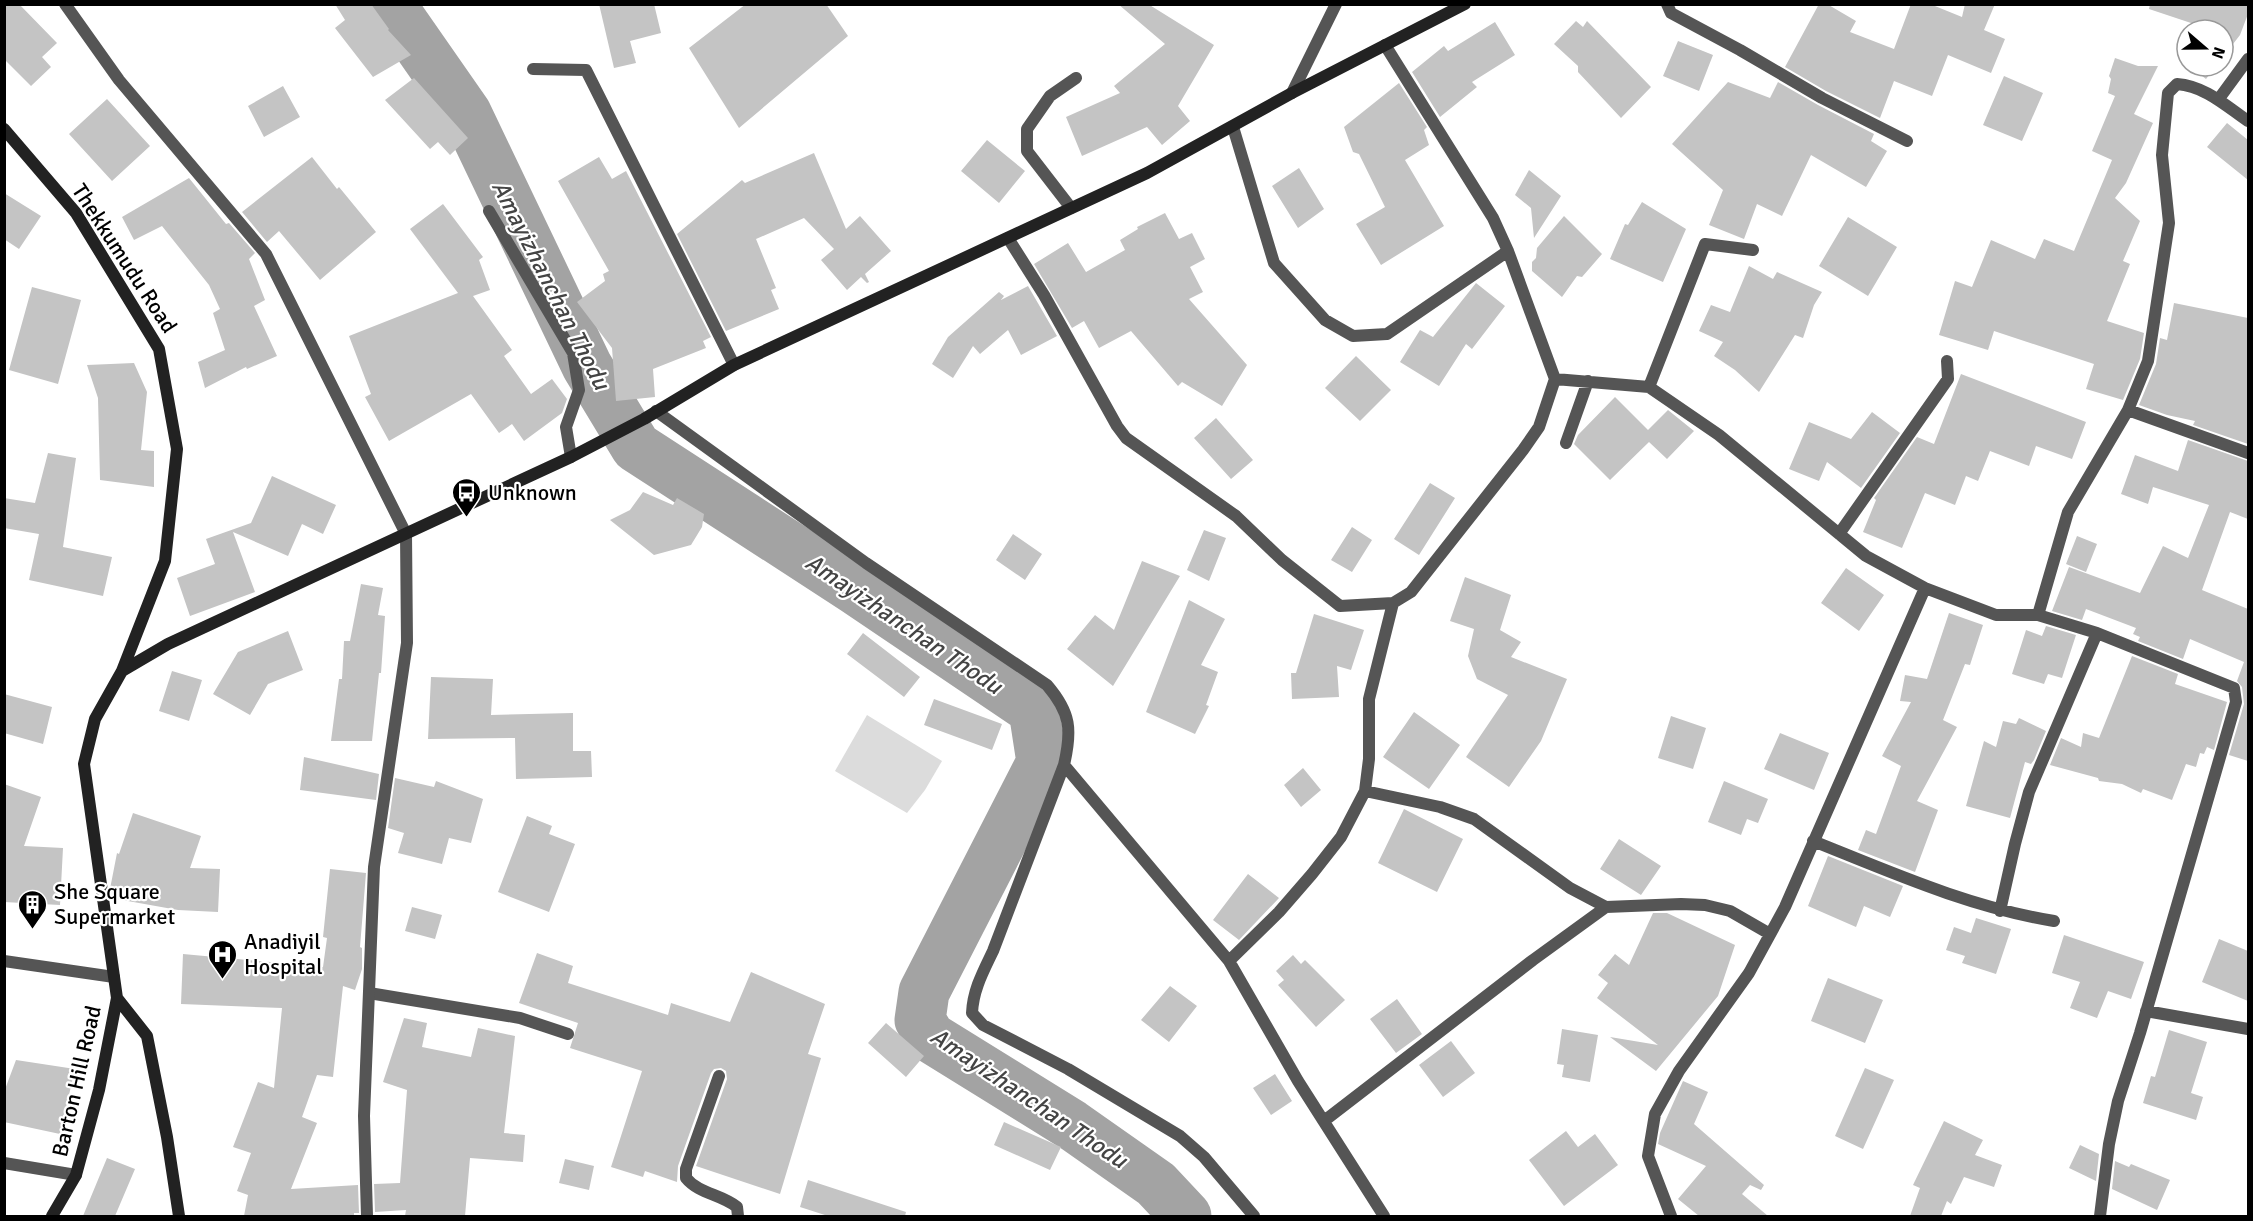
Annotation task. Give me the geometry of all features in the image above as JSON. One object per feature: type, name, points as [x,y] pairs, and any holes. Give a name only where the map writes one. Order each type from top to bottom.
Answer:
[{"type":"main road","points":[[122,671],[168,644],[571,457],[644,419],[734,365],[1147,173],[1292,93],[1465,4]]},
{"type":"main road","name":"Thekkumudu Road","points":[[4,129],[76,213],[159,350],[177,448],[165,561],[122,671]]},
{"type":"main road","name":"Barton Hill Road","points":[[52,1216],[76,1175],[99,1090],[117,998],[84,764],[95,719],[122,671]]},
{"type":"main road","points":[[117,998],[147,1036],[167,1137],[179,1216]]},
{"type":"street","points":[[65,4],[119,80],[266,254],[406,534],[407,643],[374,867],[364,1116],[367,1216]]},
{"type":"street","points":[[1292,93],[1336,4]]},
{"type":"street","points":[[1666,4],[1671,13],[1822,98],[1907,141]]},
{"type":"street","points":[[1008,238],[1044,295],[1117,426],[1126,438],[1236,516],[1282,560],[1340,606],[1393,603],[1411,592],[1523,450],[1539,426],[1555,379],[1508,251],[1493,218],[1385,45]]},
{"type":"street","points":[[2218,100],[2248,59]]},
{"type":"street","points":[[532,69],[586,70],[734,365]]},
{"type":"street","points":[[1071,208],[1027,151],[1027,129],[1050,96],[1076,78]]},
{"type":"street","points":[[2038,615],[2068,512],[2128,410],[2148,361],[2169,223],[2162,155],[2169,93],[2177,84],[2191,85],[2248,121]]},
{"type":"street","points":[[1233,127],[1274,263],[1325,320],[1353,336],[1387,334],[1508,251]]},
{"type":"street","points":[[489,211],[573,353],[579,390],[566,427],[571,457]]},
{"type":"street","points":[[1649,387],[1705,244],[1753,250]]},
{"type":"street","points":[[1839,534],[1948,379],[1947,361]]},
{"type":"street","points":[[1555,379],[1649,387],[1719,435],[1866,556],[1925,588],[1996,615],[2038,615],[2097,633],[2234,688],[2242,700],[2118,1101],[2109,1144],[2100,1216]]},
{"type":"street","points":[[1566,443],[1588,381]]},
{"type":"street","points":[[2128,410],[2248,453]]},
{"type":"street","points":[[656,411],[866,563],[1047,685],[1059,700],[1068,718],[1069,740],[1064,765],[993,951],[972,998],[972,1013],[983,1025],[1068,1069],[1180,1136],[1204,1156],[1254,1216]]},
{"type":"street","points":[[1671,1216],[1648,1156],[1655,1114],[1679,1071],[1749,972],[1785,907],[1925,588]]},
{"type":"street","points":[[1229,961],[1279,912],[1312,874],[1341,837],[1365,791],[1369,759],[1369,699],[1393,603]]},
{"type":"street","points":[[2000,911],[2029,792],[2097,633]]},
{"type":"street","points":[[1064,765],[1229,961],[1323,1121],[1384,1216]]},
{"type":"street","points":[[1365,791],[1440,807],[1474,819],[1570,888],[1606,907],[1705,905],[1730,911],[1770,934]]},
{"type":"street","points":[[1814,841],[1943,894],[2000,911],[2054,921]]},
{"type":"street","points":[[1323,1121],[1606,907]]},
{"type":"street","points":[[4,961],[114,977]]},
{"type":"street","points":[[369,993],[520,1018],[568,1034]]},
{"type":"street","points":[[2146,1011],[2248,1029]]},
{"type":"street","points":[[718,1076],[686,1169],[686,1178],[691,1185],[699,1189],[728,1199],[737,1207],[738,1216]]},
{"type":"street","points":[[4,1163],[76,1175]]},
{"type":"shaded area","points":[[867,715],[942,761],[925,790],[907,813],[835,771]]},
{"type":"building","points":[[4,4],[19,4],[57,43],[42,57],[51,67],[31,86],[4,59]]},
{"type":"building","points":[[335,4],[371,4],[388,30],[411,55],[373,77],[335,28],[345,20]]},
{"type":"building","points":[[599,4],[654,4],[661,33],[630,41],[636,63],[614,68]]},
{"type":"building","points":[[746,4],[826,4],[848,36],[739,128],[689,48]]},
{"type":"building","points":[[1118,4],[1148,4],[1214,45],[1178,106],[1190,121],[1162,145],[1147,127],[1082,156],[1066,117],[1120,93],[1114,86],[1165,44]]},
{"type":"building","points":[[1819,4],[1827,4],[1856,21],[1850,32],[1894,49],[1911,4],[1930,4],[1962,17],[1965,4],[1995,4],[1984,30],[2005,39],[1991,73],[1948,55],[1932,96],[1894,81],[1880,118],[1785,67]]},
{"type":"building","points":[[2150,4],[2248,4],[2248,14],[2235,41],[2235,18],[2176,18],[2149,9]]},
{"type":"building","points":[[1576,21],[1583,27],[1587,21],[1651,87],[1621,118],[1578,72],[1578,66],[1554,44]]},
{"type":"building","points":[[1495,22],[1515,55],[1472,82],[1477,87],[1440,117],[1412,72],[1444,46],[1448,51]]},
{"type":"building","points":[[1678,41],[1713,55],[1699,91],[1663,76]]},
{"type":"building","points":[[2115,58],[2138,66],[2158,66],[2134,114],[2153,123],[2126,183],[2115,198],[2140,221],[2123,261],[2130,264],[2107,321],[2144,333],[2140,359],[2123,400],[2086,389],[2094,364],[1994,331],[1988,350],[1939,335],[1955,281],[1972,287],[1991,240],[2035,259],[2044,239],[2074,251],[2112,160],[2092,151],[2115,96],[2108,93],[2111,79],[2109,76]]},
{"type":"building","points":[[2004,76],[2043,93],[2022,141],[1983,125]]},
{"type":"building","points":[[414,78],[468,138],[450,155],[438,142],[430,149],[385,100]]},
{"type":"building","points":[[1728,82],[1770,98],[1778,82],[1874,134],[1871,141],[1887,151],[1866,187],[1811,155],[1782,216],[1757,204],[1744,239],[1709,225],[1723,190],[1672,144]]},
{"type":"building","points":[[1399,83],[1427,127],[1424,130],[1429,145],[1405,160],[1444,226],[1381,265],[1356,224],[1385,207],[1359,154],[1353,152],[1344,127]]},
{"type":"building","points":[[283,86],[300,117],[264,137],[248,106]]},
{"type":"building","points":[[107,99],[150,146],[112,181],[69,134]]},
{"type":"building","points":[[2227,123],[2248,140],[2248,180],[2207,147]]},
{"type":"building","points":[[987,140],[1025,171],[999,203],[961,171]]},
{"type":"building","points":[[814,153],[846,229],[860,216],[891,251],[865,274],[869,282],[867,283],[861,277],[847,290],[821,260],[834,249],[804,218],[756,239],[776,288],[771,290],[779,309],[726,331],[677,234],[742,180],[745,183]]},
{"type":"building","points":[[312,157],[376,232],[320,280],[279,231],[267,242],[242,212]]},
{"type":"building","points":[[599,157],[612,179],[626,171],[711,337],[703,341],[706,348],[653,369],[655,397],[616,401],[612,348],[577,302],[605,281],[603,274],[609,271],[558,181]]},
{"type":"building","points":[[1299,168],[1324,209],[1298,228],[1272,186]]},
{"type":"building","points":[[1529,170],[1561,196],[1534,238],[1531,208],[1515,195]]},
{"type":"building","points":[[189,178],[226,224],[229,223],[255,253],[249,259],[265,300],[254,306],[277,356],[247,369],[246,367],[205,388],[198,362],[225,350],[213,313],[220,309],[209,285],[162,226],[134,240],[122,217]]},
{"type":"building","points":[[4,193],[41,216],[19,249],[4,239]]},
{"type":"building","points":[[1642,202],[1686,229],[1663,282],[1610,259],[1625,224],[1628,225]]},
{"type":"building","points":[[443,204],[483,257],[479,260],[490,290],[473,296],[512,350],[504,356],[531,394],[552,379],[567,399],[562,413],[524,441],[512,424],[499,433],[471,394],[389,441],[365,397],[371,394],[349,336],[458,293],[410,229]]},
{"type":"building","points":[[1165,213],[1179,239],[1192,233],[1205,259],[1190,267],[1203,292],[1189,299],[1247,365],[1222,406],[1182,382],[1178,386],[1131,331],[1099,348],[1084,321],[1072,328],[1034,264],[1068,243],[1086,272],[1125,250],[1120,240],[1138,229],[1137,227]]},
{"type":"building","points":[[1564,216],[1602,254],[1582,277],[1577,276],[1562,297],[1532,271],[1532,262],[1536,258],[1537,248]]},
{"type":"building","points":[[1848,217],[1897,247],[1868,296],[1819,266]]},
{"type":"building","points":[[1749,266],[1773,279],[1777,272],[1822,292],[1814,305],[1803,338],[1795,335],[1759,392],[1735,370],[1714,356],[1723,342],[1699,331],[1711,305],[1730,312]]},
{"type":"building","points":[[1476,283],[1505,306],[1472,349],[1466,344],[1439,386],[1400,362],[1420,330],[1433,337]]},
{"type":"building","points":[[1028,286],[1057,336],[1021,355],[1008,330],[980,354],[973,346],[953,378],[932,364],[948,337],[999,292],[1004,296],[1001,300]]},
{"type":"building","points":[[32,287],[81,300],[58,384],[9,370]]},
{"type":"building","points":[[2174,303],[2248,318],[2248,444],[2193,425],[2195,421],[2167,415],[2139,405],[2156,364],[2160,338],[2167,340]]},
{"type":"building","points":[[1356,356],[1391,390],[1360,421],[1325,388]]},
{"type":"building","points":[[134,363],[147,392],[141,450],[154,451],[154,487],[100,480],[98,398],[87,365]]},
{"type":"building","points":[[1961,374],[2086,422],[2072,459],[2036,446],[2029,466],[1990,451],[1978,481],[1966,476],[1955,505],[1925,493],[1902,548],[1863,532],[1876,500],[1874,498],[1917,437],[1934,444]]},
{"type":"building","points":[[1615,397],[1648,430],[1668,410],[1694,431],[1667,459],[1649,442],[1610,480],[1574,444],[1578,435]]},
{"type":"building","points":[[1872,412],[1900,433],[1861,488],[1827,462],[1819,481],[1789,469],[1809,422],[1851,439]]},
{"type":"building","points":[[1216,418],[1253,460],[1231,479],[1194,438]]},
{"type":"building","points":[[2188,440],[2248,461],[2248,519],[2230,512],[2202,590],[2248,609],[2248,761],[2229,755],[2244,704],[2242,687],[2237,681],[2244,662],[2190,639],[2183,659],[2138,641],[2140,637],[2133,634],[2136,628],[2086,609],[2082,620],[2052,611],[2069,567],[2140,593],[2163,546],[2188,558],[2209,505],[2153,487],[2148,504],[2121,494],[2135,455],[2178,471]]},
{"type":"building","points":[[48,453],[76,458],[63,547],[112,557],[103,596],[29,580],[39,534],[4,528],[4,498],[35,503]]},
{"type":"building","points":[[272,476],[336,505],[323,534],[302,524],[288,556],[233,532],[255,592],[190,616],[177,578],[215,564],[206,539],[251,523]]},
{"type":"building","points":[[1430,483],[1455,498],[1419,555],[1394,539]]},
{"type":"building","points":[[643,492],[673,505],[677,498],[704,514],[702,527],[691,545],[654,555],[610,520],[630,510]]},
{"type":"building","points":[[1352,527],[1372,540],[1352,572],[1331,560]]},
{"type":"building","points":[[1204,530],[1226,538],[1209,581],[1187,570]]},
{"type":"building","points":[[1013,534],[1042,554],[1025,580],[996,560]]},
{"type":"building","points":[[2077,536],[2097,544],[2086,572],[2066,564]]},
{"type":"building","points":[[1142,561],[1180,576],[1113,686],[1067,649],[1095,615],[1114,630]]},
{"type":"building","points":[[1846,568],[1884,595],[1859,631],[1821,603]]},
{"type":"building","points":[[1465,577],[1511,595],[1500,630],[1521,642],[1511,657],[1567,679],[1541,741],[1509,787],[1466,757],[1508,695],[1477,679],[1468,656],[1474,629],[1450,621]]},
{"type":"building","points":[[361,584],[383,588],[378,615],[385,616],[381,673],[379,673],[372,741],[331,741],[339,679],[342,679],[344,641],[350,641]]},
{"type":"building","points":[[1189,600],[1225,619],[1201,665],[1218,672],[1206,705],[1209,706],[1195,734],[1146,712]]},
{"type":"building","points":[[1949,613],[1983,625],[1970,665],[1965,664],[1943,720],[1957,727],[1917,801],[1938,810],[1915,872],[1858,850],[1866,830],[1876,834],[1901,766],[1882,756],[1911,702],[1900,701],[1905,675],[1927,679]]},
{"type":"building","points":[[1314,614],[1364,630],[1351,670],[1337,666],[1339,697],[1292,699],[1291,673],[1296,673]]},
{"type":"building","points":[[2046,626],[2076,635],[2062,678],[2048,674],[2044,684],[2012,674],[2026,630],[2042,636]]},
{"type":"building","points":[[288,631],[303,670],[268,684],[250,715],[213,694],[238,652]]},
{"type":"building","points":[[863,633],[920,677],[904,697],[847,654]]},
{"type":"building","points":[[2132,656],[2178,674],[2175,684],[2227,702],[2214,750],[2207,747],[2204,754],[2200,753],[2196,767],[2186,764],[2172,800],[2143,789],[2141,793],[2122,784],[2099,781],[2098,778],[2050,765],[2061,738],[2081,747],[2083,733],[2099,738]]},
{"type":"building","points":[[172,671],[202,680],[189,721],[159,711]]},
{"type":"building","points":[[431,677],[493,679],[491,715],[573,713],[573,751],[591,751],[592,777],[516,779],[515,738],[428,739]]},
{"type":"building","points":[[4,694],[52,707],[43,744],[4,733]]},
{"type":"building","points":[[934,699],[1002,724],[992,750],[924,725]]},
{"type":"building","points":[[1414,712],[1460,745],[1429,789],[1383,757]]},
{"type":"building","points":[[1671,716],[1706,728],[1693,769],[1658,758]]},
{"type":"building","points":[[2019,718],[2046,731],[2034,760],[2031,764],[2025,762],[2010,818],[1966,806],[1984,741],[1996,747],[2003,721],[2016,724]]},
{"type":"building","points":[[1780,733],[1829,753],[1814,790],[1764,769]]},
{"type":"building","points":[[304,757],[379,774],[376,800],[300,790]]},
{"type":"building","points":[[1303,768],[1321,790],[1301,807],[1284,785]]},
{"type":"building","points":[[395,778],[434,787],[436,781],[483,799],[471,843],[449,838],[442,864],[398,853],[404,833],[388,828]]},
{"type":"building","points":[[1724,781],[1768,799],[1758,823],[1747,819],[1741,835],[1708,822]]},
{"type":"building","points":[[4,784],[41,797],[24,846],[63,848],[60,905],[4,902]]},
{"type":"building","points":[[1404,809],[1463,839],[1437,892],[1378,863]]},
{"type":"building","points":[[133,813],[201,836],[190,868],[220,869],[218,912],[178,910],[111,898],[110,889],[117,853],[119,854]]},
{"type":"building","points":[[527,816],[552,826],[549,834],[575,844],[549,912],[498,892]]},
{"type":"building","points":[[1619,839],[1661,866],[1641,895],[1600,869]]},
{"type":"building","points":[[1828,856],[1903,886],[1890,917],[1864,906],[1856,927],[1808,906]]},
{"type":"building","points":[[330,869],[366,873],[360,947],[362,948],[362,969],[355,990],[343,986],[333,1077],[317,1075],[302,1117],[317,1123],[291,1189],[358,1185],[359,1213],[354,1213],[354,1216],[244,1216],[248,1195],[237,1191],[251,1153],[233,1147],[258,1082],[274,1088],[282,1008],[181,1004],[183,954],[323,967],[327,938],[323,937]]},
{"type":"building","points":[[1248,874],[1279,898],[1239,940],[1213,920]]},
{"type":"building","points":[[412,907],[442,915],[435,939],[405,931]]},
{"type":"building","points":[[1653,913],[1667,913],[1735,945],[1718,996],[1656,1071],[1610,1037],[1658,1045],[1597,998],[1608,983],[1598,975],[1615,954],[1629,965]]},
{"type":"building","points":[[1976,918],[2011,929],[1996,974],[1962,963],[1965,956],[1946,950],[1954,927],[1971,933]]},
{"type":"building","points":[[2064,935],[2144,962],[2131,999],[2108,991],[2097,1018],[2070,1008],[2080,982],[2052,973]]},
{"type":"building","points":[[2219,939],[2248,951],[2248,1001],[2202,982]]},
{"type":"building","points":[[537,953],[573,966],[568,983],[668,1015],[671,1003],[730,1022],[751,972],[825,1004],[808,1054],[821,1058],[780,1194],[696,1166],[727,1079],[726,1071],[721,1068],[714,1069],[711,1073],[678,1166],[677,1182],[645,1171],[643,1177],[611,1167],[642,1071],[570,1048],[578,1023],[519,1003]]},
{"type":"building","points":[[1293,955],[1301,964],[1305,960],[1345,1000],[1316,1027],[1278,985],[1284,980],[1276,971]]},
{"type":"building","points":[[1828,978],[1883,1000],[1865,1043],[1811,1021]]},
{"type":"building","points":[[1170,986],[1197,1006],[1169,1042],[1141,1020]]},
{"type":"building","points":[[1397,999],[1422,1034],[1396,1053],[1370,1019]]},
{"type":"building","points":[[404,1018],[427,1023],[422,1047],[471,1057],[478,1028],[515,1036],[504,1133],[525,1135],[523,1162],[470,1158],[465,1216],[405,1216],[406,1210],[375,1212],[374,1184],[400,1183],[407,1090],[383,1082]]},
{"type":"building","points":[[886,1023],[924,1056],[906,1077],[868,1043]]},
{"type":"building","points":[[1562,1029],[1598,1035],[1590,1082],[1562,1077],[1564,1065],[1557,1064]]},
{"type":"building","points":[[2169,1030],[2207,1042],[2191,1093],[2203,1097],[2196,1120],[2143,1103],[2151,1076],[2155,1077]]},
{"type":"building","points":[[1451,1041],[1475,1073],[1443,1097],[1419,1065]]},
{"type":"building","points":[[16,1060],[75,1069],[60,1134],[4,1122],[4,1092]]},
{"type":"building","points":[[1865,1068],[1894,1080],[1863,1149],[1835,1136]]},
{"type":"building","points":[[1275,1074],[1292,1101],[1271,1115],[1253,1088]]},
{"type":"building","points":[[1683,1081],[1708,1092],[1694,1124],[1764,1185],[1761,1190],[1750,1185],[1742,1194],[1768,1216],[1699,1216],[1678,1199],[1706,1166],[1658,1144],[1660,1133]]},
{"type":"building","points":[[1944,1121],[1983,1140],[1975,1155],[2002,1165],[1994,1187],[1964,1177],[1951,1204],[1947,1201],[1941,1216],[1910,1216],[1920,1188],[1913,1185]]},
{"type":"building","points":[[1004,1122],[1061,1147],[1050,1170],[994,1145]]},
{"type":"building","points":[[1566,1131],[1578,1147],[1595,1134],[1618,1165],[1564,1206],[1529,1160]]},
{"type":"building","points":[[2080,1145],[2099,1154],[2096,1181],[2069,1168]]},
{"type":"building","points":[[107,1158],[135,1169],[115,1216],[83,1216]]},
{"type":"building","points":[[565,1159],[594,1166],[589,1190],[559,1183]]},
{"type":"building","points":[[2115,1161],[2129,1167],[2131,1164],[2170,1180],[2157,1210],[2112,1189]]},
{"type":"building","points":[[808,1180],[906,1212],[905,1216],[828,1216],[800,1207]]},
{"type":"waterway","name":"Amayizhanchan Thodu","points":[[390,4],[466,113],[587,366],[636,447],[855,589],[1034,710],[1042,762],[924,992],[920,1020],[930,1037],[1072,1125],[1156,1184],[1186,1216]]},
{"type":"place","name":"Unknown","points":[[467,518]]},
{"type":"place","name":"She Square Supermarket","points":[[33,930]]},
{"type":"place","name":"Anadiyil Hospital","points":[[223,980]]}]
